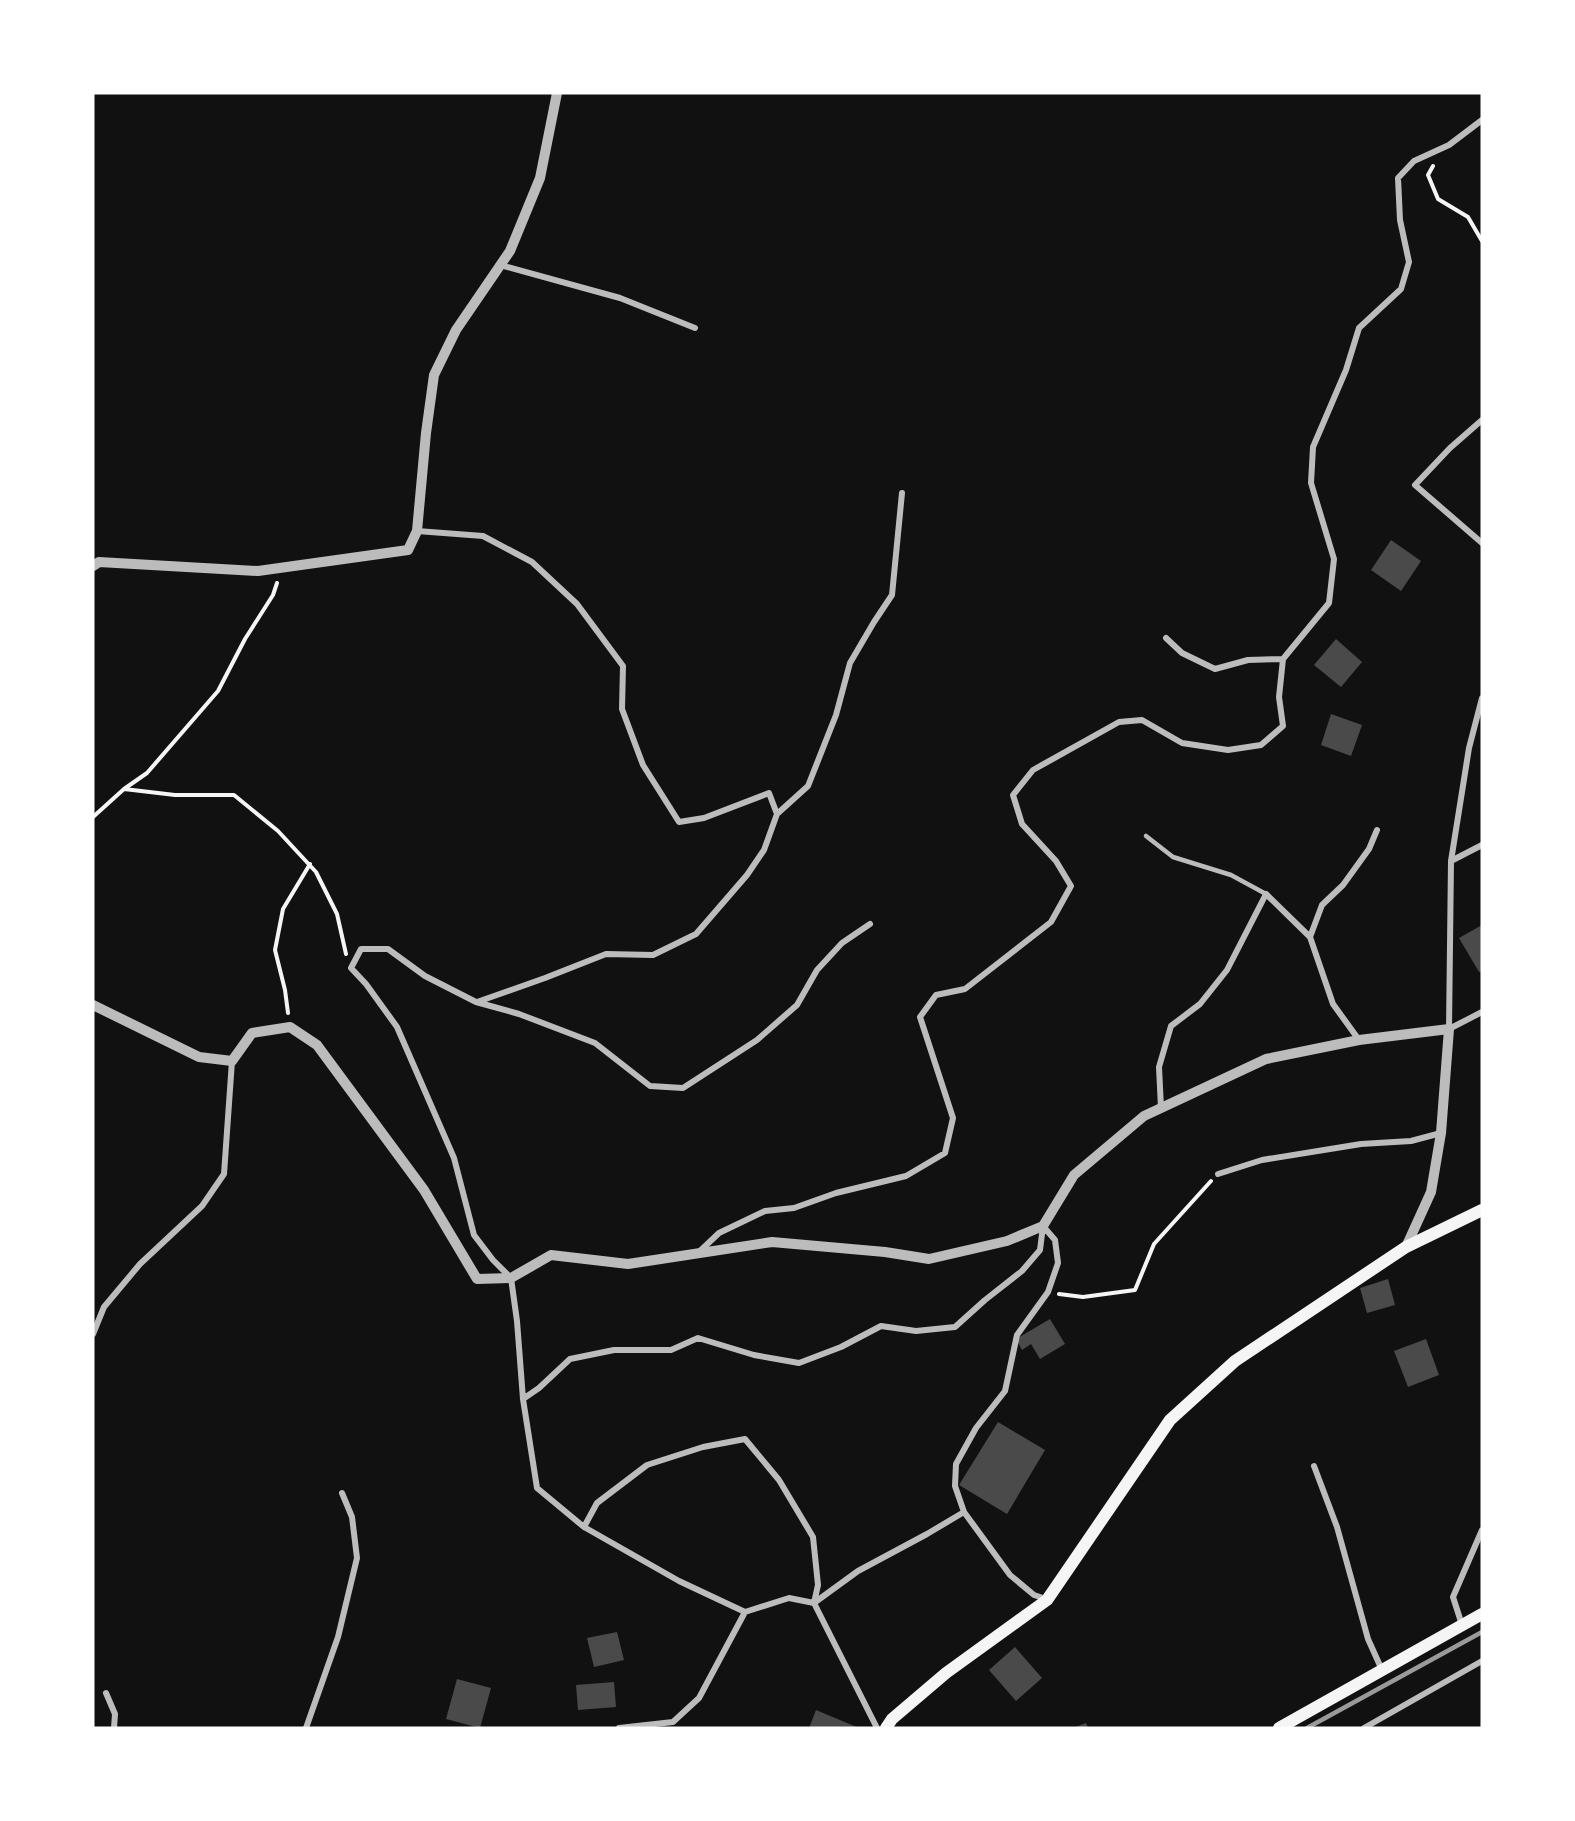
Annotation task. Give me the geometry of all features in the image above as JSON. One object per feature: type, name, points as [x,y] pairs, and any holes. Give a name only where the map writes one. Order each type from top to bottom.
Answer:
[{"type":"main road","points":[[886,1728],[892,1719],[946,1673],[1047,1600],[1170,1420],[1235,1361],[1406,1247],[1482,1210]]},
{"type":"main road","points":[[1279,1728],[1482,1614]]},
{"type":"street","points":[[93,566],[99,562],[258,572],[408,550],[417,531],[434,375],[456,330],[510,250],[540,178],[557,93]]},
{"type":"street","points":[[697,1254],[719,1233],[765,1211],[794,1208],[836,1193],[906,1176],[945,1154],[953,1118],[920,1017],[936,995],[965,989],[1050,922],[1071,886],[1056,861],[1022,824],[1013,795],[1033,770],[1119,722],[1142,720],[1182,743],[1228,750],[1262,745],[1283,726],[1279,697],[1283,659],[1329,603],[1334,559],[1311,483],[1313,447],[1346,370],[1359,328],[1401,289],[1409,262],[1400,220],[1398,178],[1414,161],[1442,148],[1482,120]]},
{"type":"street","points":[[500,265],[620,298],[695,328]]},
{"type":"street","points":[[1482,420],[1450,448],[1415,485],[1482,543]]},
{"type":"street","points":[[476,1002],[606,954],[653,955],[696,934],[718,911],[764,850],[777,814],[808,786],[836,715],[850,663],[892,595],[902,494]]},
{"type":"street","points":[[417,531],[483,536],[532,562],[577,604],[623,666],[622,709],[643,765],[679,822],[704,818],[769,793],[777,814]]},
{"type":"street","points":[[1166,638],[1182,653],[1215,669],[1248,660],[1283,659]]},
{"type":"street","points":[[1406,1247],[1431,1192],[1441,1132],[1449,1029],[1451,861],[1469,748],[1479,723],[1482,698]]},
{"type":"street","points":[[1310,937],[1322,905],[1343,885],[1369,849],[1377,831]]},
{"type":"street","points":[[1451,861],[1482,845]]},
{"type":"street","points":[[1161,1108],[1160,1067],[1171,1026],[1200,1004],[1227,970],[1266,894],[1310,937],[1333,1004],[1359,1040]]},
{"type":"street","points":[[870,924],[842,943],[817,970],[797,1005],[757,1040],[683,1088],[650,1086],[595,1043],[519,1014],[476,1002],[425,976],[388,949],[362,950],[351,968],[366,984],[397,1027],[454,1158],[474,1235],[492,1260],[511,1278],[523,1399],[537,1488],[584,1527],[679,1581],[745,1612],[789,1598],[814,1603],[858,1571],[964,1512]]},
{"type":"street","points":[[93,1005],[199,1057],[232,1061]]},
{"type":"street","points":[[523,1399],[539,1388],[570,1359],[614,1350],[671,1350],[698,1338],[754,1355],[799,1363],[841,1347],[881,1326],[916,1331],[955,1327],[1022,1271],[1040,1250],[1043,1226],[1074,1175],[1144,1116],[1266,1059],[1359,1040],[1449,1029],[1482,1012]]},
{"type":"street","points":[[93,1334],[104,1307],[140,1264],[201,1206],[224,1174],[232,1061],[252,1033],[290,1027],[317,1045],[424,1190],[477,1279],[511,1278],[551,1255],[628,1264],[772,1242],[885,1252],[929,1259],[1007,1241],[1043,1226]]},
{"type":"street","points":[[1218,1174],[1262,1160],[1361,1144],[1411,1141],[1441,1132]]},
{"type":"street","points":[[1043,1226],[1055,1240],[1058,1263],[1048,1292],[1017,1335],[1005,1391],[975,1428],[956,1464],[955,1486],[964,1512],[1010,1575],[1034,1595],[1047,1600]]},
{"type":"street","points":[[584,1527],[597,1503],[647,1465],[703,1447],[745,1439],[779,1480],[813,1537],[818,1585],[814,1603],[877,1728]]},
{"type":"street","points":[[1314,1466],[1337,1527],[1368,1639],[1383,1671]]},
{"type":"street","points":[[306,1728],[338,1637],[357,1558],[352,1517],[342,1493]]},
{"type":"street","points":[[1462,1625],[1453,1597],[1482,1530]]},
{"type":"street","points":[[619,1728],[673,1722],[699,1698],[745,1612]]},
{"type":"street","points":[[1364,1728],[1482,1661]]},
{"type":"street","points":[[106,1693],[116,1714],[114,1728]]},
{"type":"lane","points":[[1146,836],[1173,857],[1231,875],[1266,894]]},
{"type":"path","points":[[1442,148],[1428,175],[1431,183],[1438,198],[1468,217],[1482,241]]},
{"type":"path","points":[[93,817],[124,789],[147,773],[218,691],[244,639],[273,595],[281,569]]},
{"type":"path","points":[[124,789],[175,795],[234,795],[278,831],[316,872],[337,914],[344,950],[351,968]]},
{"type":"path","points":[[290,1027],[276,950],[283,909],[310,864]]},
{"type":"path","points":[[1048,1292],[1083,1297],[1135,1290],[1154,1244],[1218,1174]]},
{"type":"building","points":[[1391,540],[1421,561],[1401,591],[1371,570]]},
{"type":"building","points":[[1336,639],[1362,662],[1341,687],[1314,665]]},
{"type":"building","points":[[1331,714],[1362,725],[1351,756],[1321,745]]},
{"type":"building","points":[[1482,925],[1482,971],[1479,972],[1459,938]]},
{"type":"building","points":[[1388,1279],[1395,1305],[1367,1313],[1360,1288]]},
{"type":"building","points":[[1050,1319],[1065,1344],[1040,1359],[1031,1344],[1022,1350],[1016,1339]]},
{"type":"building","points":[[1426,1339],[1439,1375],[1408,1387],[1394,1351]]},
{"type":"building","points":[[998,1422],[1045,1450],[1007,1514],[959,1485]]},
{"type":"building","points":[[617,1632],[624,1660],[594,1667],[587,1638]]},
{"type":"building","points":[[1015,1647],[1042,1678],[1016,1701],[989,1670]]},
{"type":"building","points":[[457,1679],[491,1688],[480,1728],[446,1719]]},
{"type":"building","points":[[614,1682],[616,1707],[578,1710],[576,1685]]},
{"type":"building","points":[[816,1710],[859,1728],[809,1728]]},
{"type":"building","points":[[1086,1723],[1088,1728],[1073,1728]]},
{"type":"railway","points":[[1307,1728],[1482,1632]]}]
